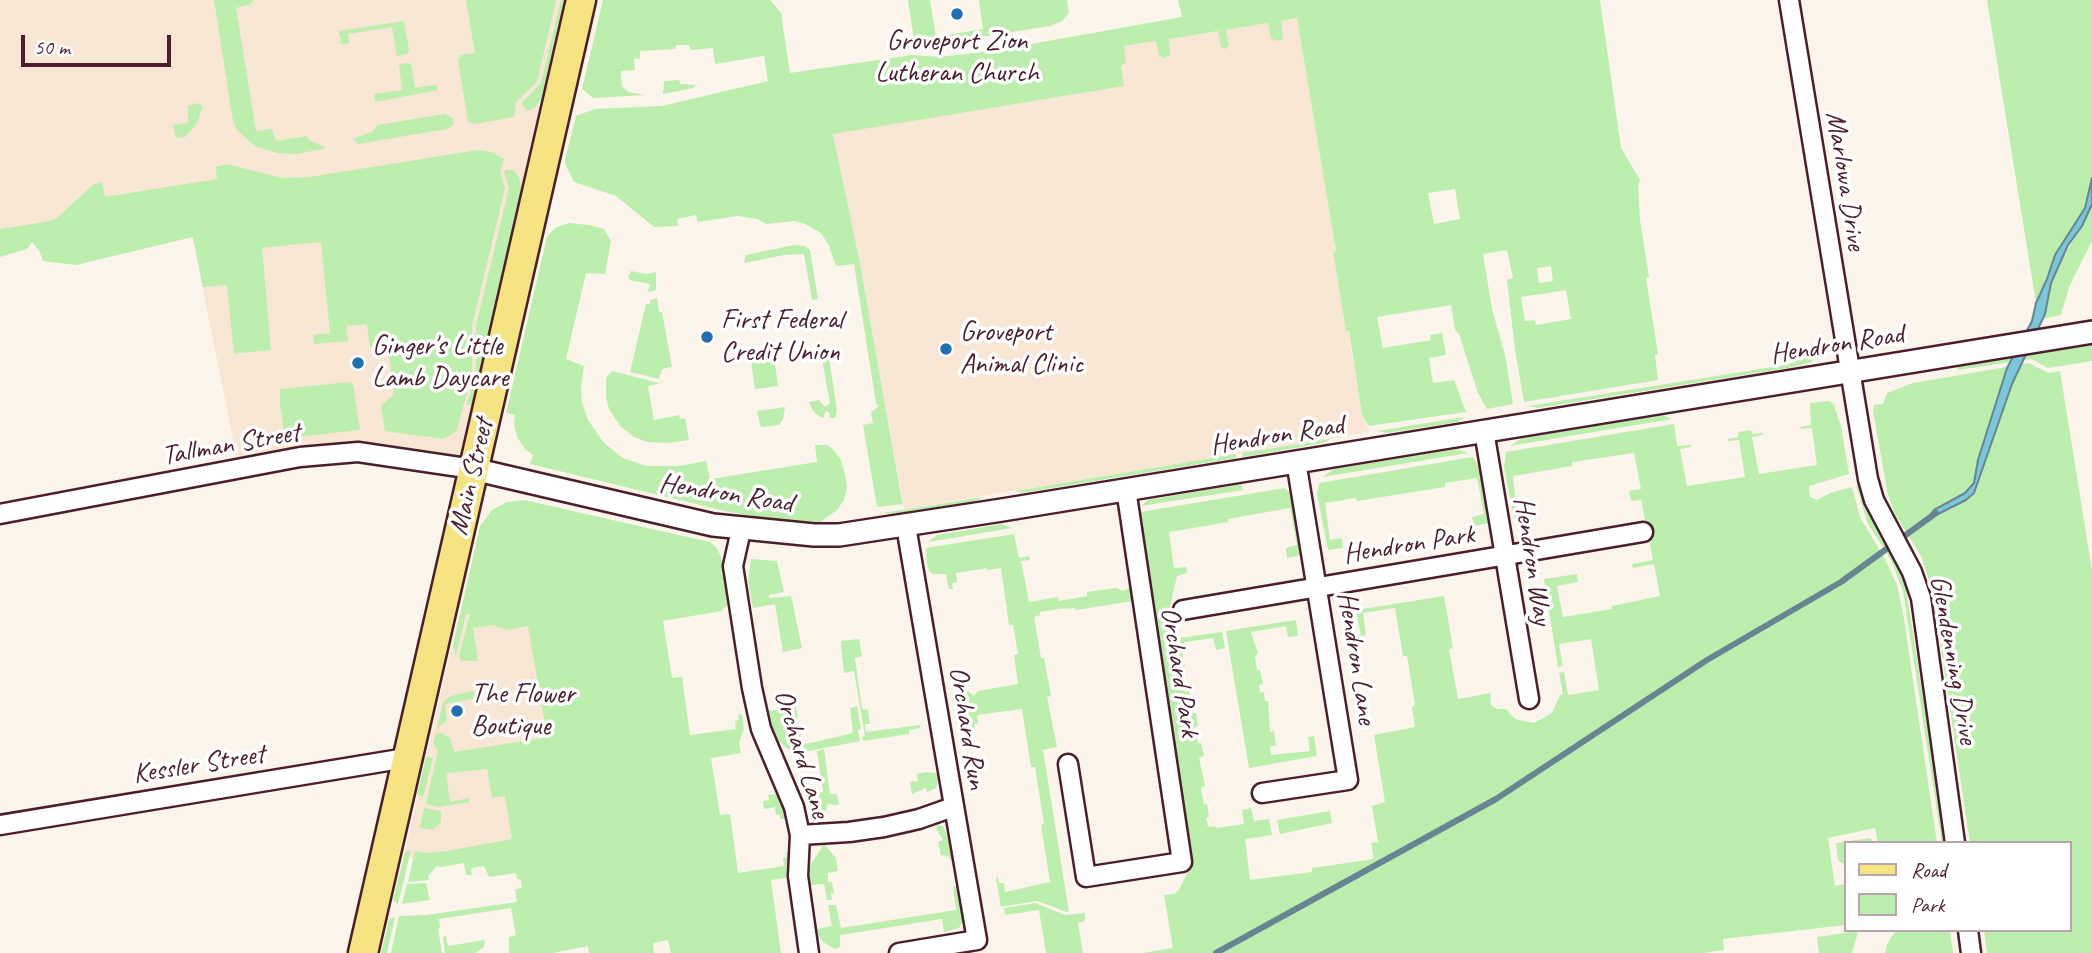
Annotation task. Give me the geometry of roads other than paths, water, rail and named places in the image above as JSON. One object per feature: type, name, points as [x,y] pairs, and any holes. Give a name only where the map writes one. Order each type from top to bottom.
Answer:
[{"type":"main road","name":"Main Street","points":[[363,953],[581,0]]},
{"type":"street","name":"Marlowa Drive","points":[[1790,0],[1850,371]]},
{"type":"street","name":"Hendron Road","points":[[473,469],[741,530],[814,536],[863,532],[2092,332]]},
{"type":"street","name":"Glendenning Drive","points":[[1850,371],[1874,500],[1912,572],[1921,598],[1955,841]]},
{"type":"street","name":"Hendron Way","points":[[1484,431],[1529,699]]},
{"type":"street","name":"Tallman Street","points":[[0,514],[300,457],[358,452],[473,469]]},
{"type":"street","name":"Hendron Lane","points":[[1262,793],[1348,779],[1296,461]]},
{"type":"street","name":"Orchard Park","points":[[1068,764],[1086,877],[1181,862],[1126,489]]},
{"type":"street","name":"Orchard Run","points":[[899,953],[977,940],[906,526]]},
{"type":"street","name":"Orchard Lane","points":[[741,530],[733,566],[752,688],[761,729],[794,807],[800,835],[798,876],[809,953]]},
{"type":"street","name":"Hendron Park","points":[[1183,610],[1643,532]]},
{"type":"street","name":"Kessler Street","points":[[0,825],[406,758]]},
{"type":"street","points":[[800,835],[884,827],[953,807]]},
{"type":"street","points":[[1968,932],[1971,953]]},
{"type":"water","points":[[2092,178],[2092,204],[2082,226],[2068,245],[2051,283],[2045,314],[2012,384],[1974,493],[1966,500],[1932,517],[1930,515],[1934,510],[1965,493],[1974,483],[1978,460],[2007,368],[2032,321],[2036,303],[2055,255],[2085,208]]},
{"type":"waterway","points":[[1216,953],[1496,799],[1707,660],[1841,582],[1936,513]]},
{"type":"place","name":"Groveport Zion Lutheran Church","points":[[957,14]]},
{"type":"place","name":"First Federal Credit Union","points":[[707,337]]},
{"type":"place","name":"Groveport Animal Clinic","points":[[946,349]]},
{"type":"place","name":"Ginger's Little Lamb Daycare","points":[[358,363]]},
{"type":"place","name":"The Flower Boutique","points":[[457,711]]}]
